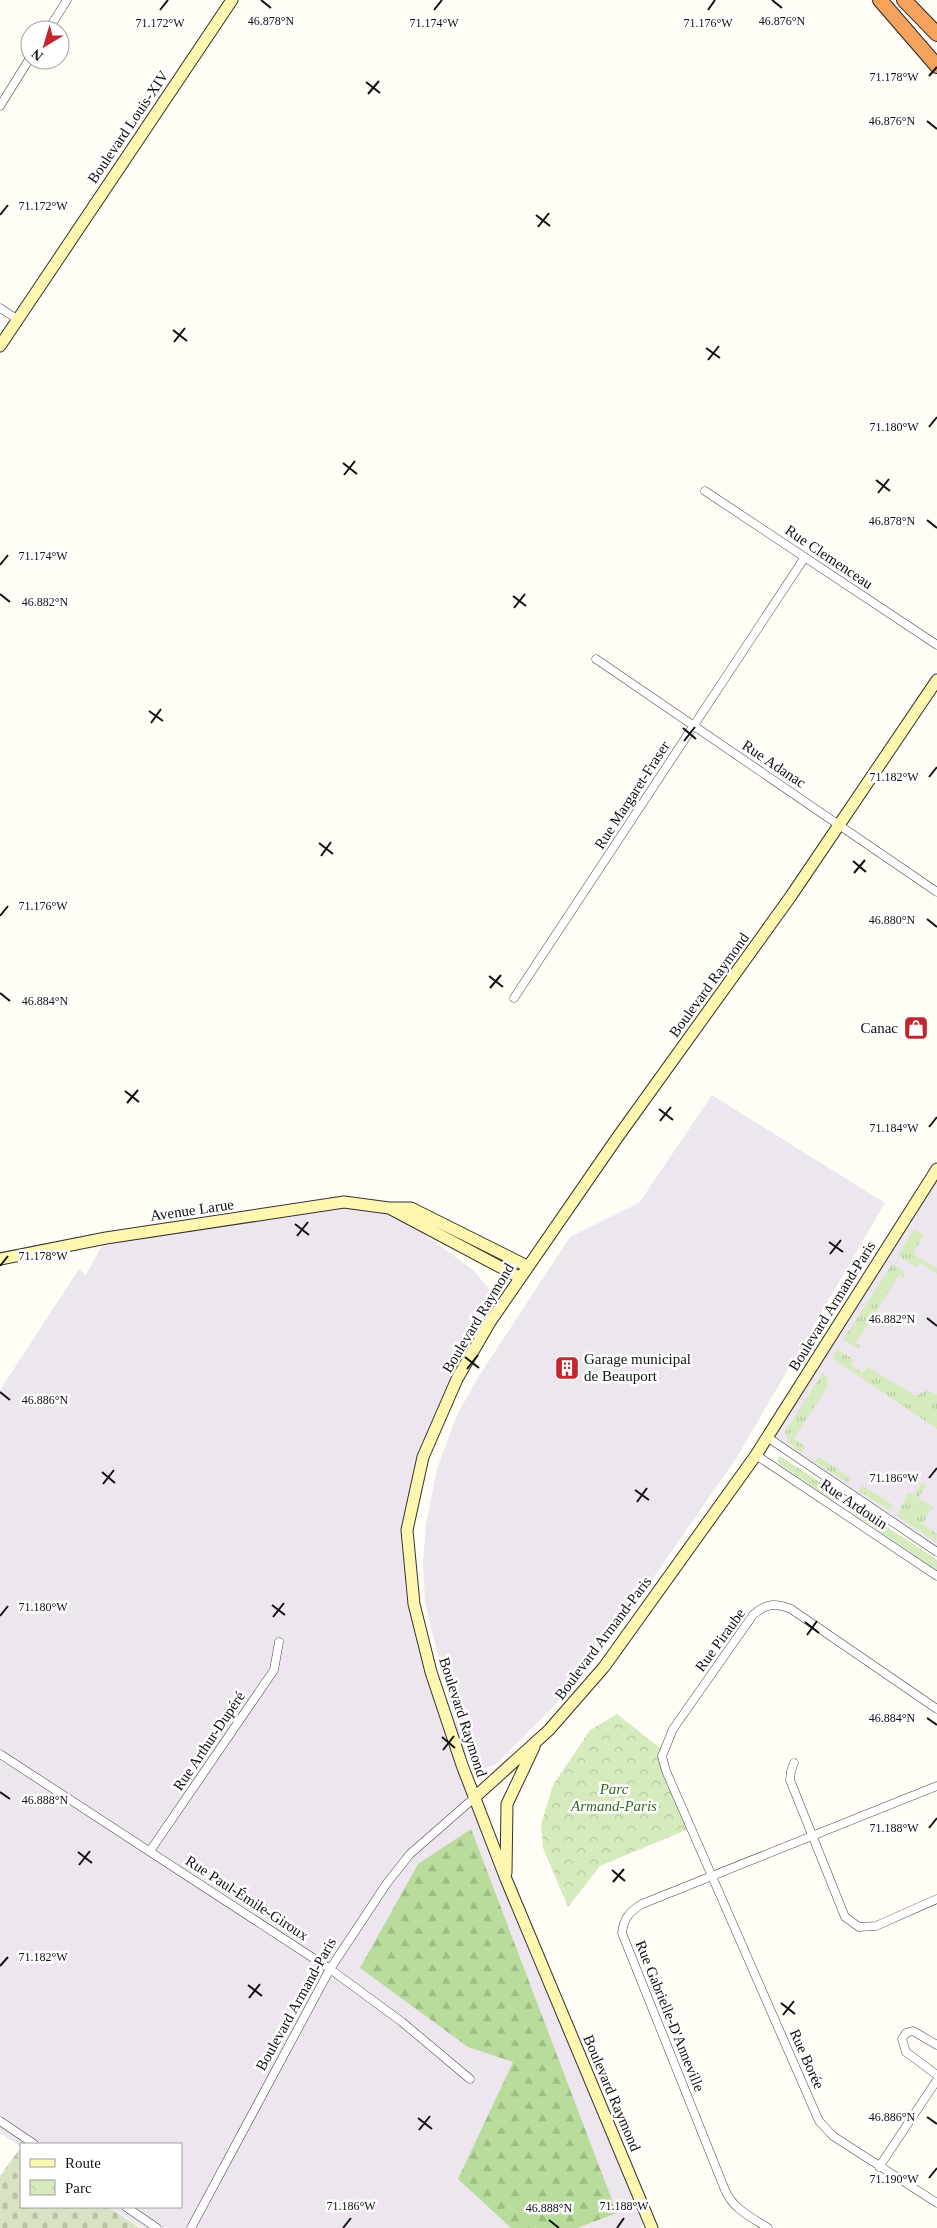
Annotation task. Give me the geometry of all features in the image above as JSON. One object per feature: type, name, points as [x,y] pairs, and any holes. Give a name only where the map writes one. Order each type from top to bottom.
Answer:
[{"type":"highway","points":[[880,0],[937,66]]},
{"type":"highway","points":[[904,0],[937,34]]},
{"type":"street","points":[[54,20],[67,0]]},
{"type":"street","name":"Boulevard Louis-XIV","points":[[0,346],[232,0]]},
{"type":"street","points":[[0,106],[22,70]]},
{"type":"street","points":[[0,308],[17,319]]},
{"type":"street","name":"Rue Clemenceau","points":[[705,491],[937,645]]},
{"type":"street","name":"Rue Margaret-Fraser","points":[[514,998],[805,557]]},
{"type":"street","name":"Rue Adanac","points":[[596,659],[937,892]]},
{"type":"street","name":"Boulevard Raymond","points":[[652,2228],[474,1798],[431,1672],[414,1604],[407,1530],[422,1457],[457,1379],[490,1322],[519,1277],[839,826],[937,680]]},
{"type":"street","name":"Boulevard Armand-Paris","points":[[191,2228],[330,1969],[410,1854],[537,1742],[587,1689],[604,1667],[756,1455],[937,1169]]},
{"type":"street","name":"Avenue Larue","points":[[0,1259],[106,1238],[344,1202],[389,1208],[411,1208],[527,1266]]},
{"type":"street","name":"Avenue Larue","points":[[389,1208],[519,1277]]},
{"type":"street","name":"Rue Ardouin","points":[[767,1437],[937,1552]]},
{"type":"street","name":"Rue Ardouin","points":[[756,1455],[937,1576]]},
{"type":"street","name":"Rue Piraube","points":[[712,1876],[666,1771],[662,1756],[673,1729],[753,1615],[760,1609],[768,1604],[777,1604],[791,1609],[937,1709]]},
{"type":"street","name":"Rue Arthur-Dupéré","points":[[150,1851],[274,1670],[279,1642]]},
{"type":"street","points":[[506,1879],[507,1804],[537,1742]]},
{"type":"street","name":"Rue Paul-Émile-Giroux","points":[[0,1754],[330,1969],[402,2022],[470,2079]]},
{"type":"street","points":[[794,1763],[790,1771],[790,1780],[845,1917],[859,1927],[876,1926],[937,1899]]},
{"type":"street","name":"Rue Gabrielle-D'Anneville","points":[[768,2228],[737,2208],[729,2200],[622,1934],[623,1922],[633,1910],[712,1876],[937,1786]]},
{"type":"street","name":"Rue Borée","points":[[712,1876],[819,2121],[833,2136],[937,2203]]},
{"type":"street","points":[[937,2045],[913,2031],[906,2033],[902,2038],[906,2052],[937,2075]]},
{"type":"street","points":[[879,2166],[937,2080]]},
{"type":"street","points":[[0,2121],[33,2143]]},
{"type":"street","points":[[127,2208],[157,2228]]},
{"type":"shaded area","points":[[712,1095],[885,1203],[737,1457],[599,1656],[581,1679],[496,1764],[486,1768],[478,1768],[470,1762],[459,1739],[425,1603],[423,1563],[426,1524],[437,1469],[457,1415],[477,1379],[570,1237],[639,1203]]},
{"type":"shaded area","points":[[937,1169],[937,1552],[767,1437]]},
{"type":"shaded area","points":[[344,1202],[389,1208],[473,1270],[489,1289],[492,1302],[490,1322],[423,1457],[407,1530],[414,1604],[443,1712],[648,2217],[640,2228],[142,2228],[112,2208],[182,2208],[182,2143],[20,2143],[20,2146],[0,2133],[0,1390],[79,1269],[86,1275],[106,1238]]},
{"type":"green space","points":[[914,1229],[924,1235],[913,1254],[937,1268],[937,1274],[920,1263],[916,1268],[898,1255]]},
{"type":"green space","points":[[892,1264],[903,1271],[905,1279],[899,1275],[856,1343],[861,1347],[857,1348],[843,1340]]},
{"type":"green space","points":[[837,1349],[853,1359],[851,1365],[863,1373],[868,1367],[916,1396],[927,1390],[937,1395],[937,1429],[832,1358]]},
{"type":"green space","points":[[823,1372],[827,1377],[828,1386],[794,1438],[805,1447],[801,1453],[788,1442],[785,1432]]},
{"type":"green space","points":[[780,1456],[838,1494],[837,1499],[832,1500],[778,1463],[777,1460]]},
{"type":"green space","points":[[817,1458],[821,1458],[851,1478],[848,1483],[815,1462]]},
{"type":"green space","points":[[922,1483],[926,1485],[918,1498],[933,1507],[922,1524],[937,1534],[936,1542],[897,1516],[908,1492],[914,1495]]},
{"type":"green space","points":[[862,1485],[893,1505],[889,1510],[859,1491]]},
{"type":"green space","points":[[857,1507],[937,1560],[937,1570],[854,1514],[853,1511]]},
{"type":"green space","name":"Parc Armand-Paris","points":[[617,1714],[664,1751],[662,1756],[691,1828],[600,1866],[568,1907],[543,1848],[541,1825],[553,1785],[590,1730]]},
{"type":"green space","points":[[471,1829],[617,2213],[577,2228],[511,2228],[458,2179],[513,2062],[468,2047],[360,1968],[418,1864]]},
{"type":"green space","points":[[20,2148],[20,2208],[110,2208],[140,2228],[0,2228],[0,2176]]},
{"type":"place","name":"Canac","points":[[916,1028]]},
{"type":"place","name":"Garage municipal de Beauport","points":[[567,1368]]}]
